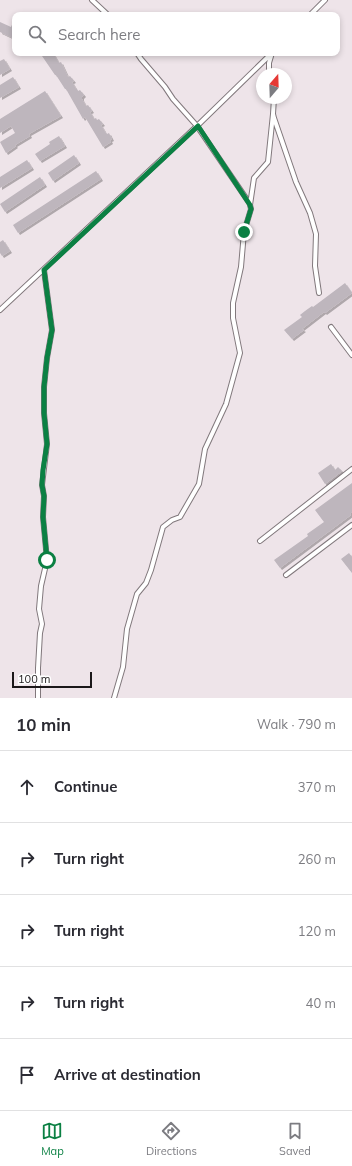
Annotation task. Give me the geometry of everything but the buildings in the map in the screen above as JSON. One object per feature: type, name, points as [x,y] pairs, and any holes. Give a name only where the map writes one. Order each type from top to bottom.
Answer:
[{"type":"street","points":[[92,0],[105,12]]},
{"type":"street","points":[[313,12],[325,0]]},
{"type":"street","points":[[140,56],[173,99],[198,126],[250,205]]},
{"type":"street","points":[[0,310],[198,126],[269,56]]},
{"type":"street","points":[[269,68],[271,56]]},
{"type":"street","points":[[114,698],[123,667],[127,629],[137,594],[146,583],[163,527],[172,520],[180,517],[199,484],[205,449],[226,404],[240,353],[233,318],[233,303],[241,267],[244,232],[251,209],[250,205],[254,178],[268,162],[274,104]]},
{"type":"street","points":[[273,114],[296,182],[310,213],[316,234],[314,266],[319,293]]},
{"type":"street","points":[[38,698],[38,668],[42,624],[39,609],[41,586],[47,560],[43,517],[44,496],[42,485],[47,444],[44,413],[44,387],[52,330],[44,270]]},
{"type":"street","points":[[331,327],[352,355]]},
{"type":"street","points":[[260,541],[352,469]]},
{"type":"street","points":[[286,575],[352,525]]},
{"type":"route","points":[[47,560],[43,517],[44,496],[42,485],[47,444],[45,432],[44,387],[52,330],[44,270],[198,126],[250,205],[251,209],[244,232]]}]
